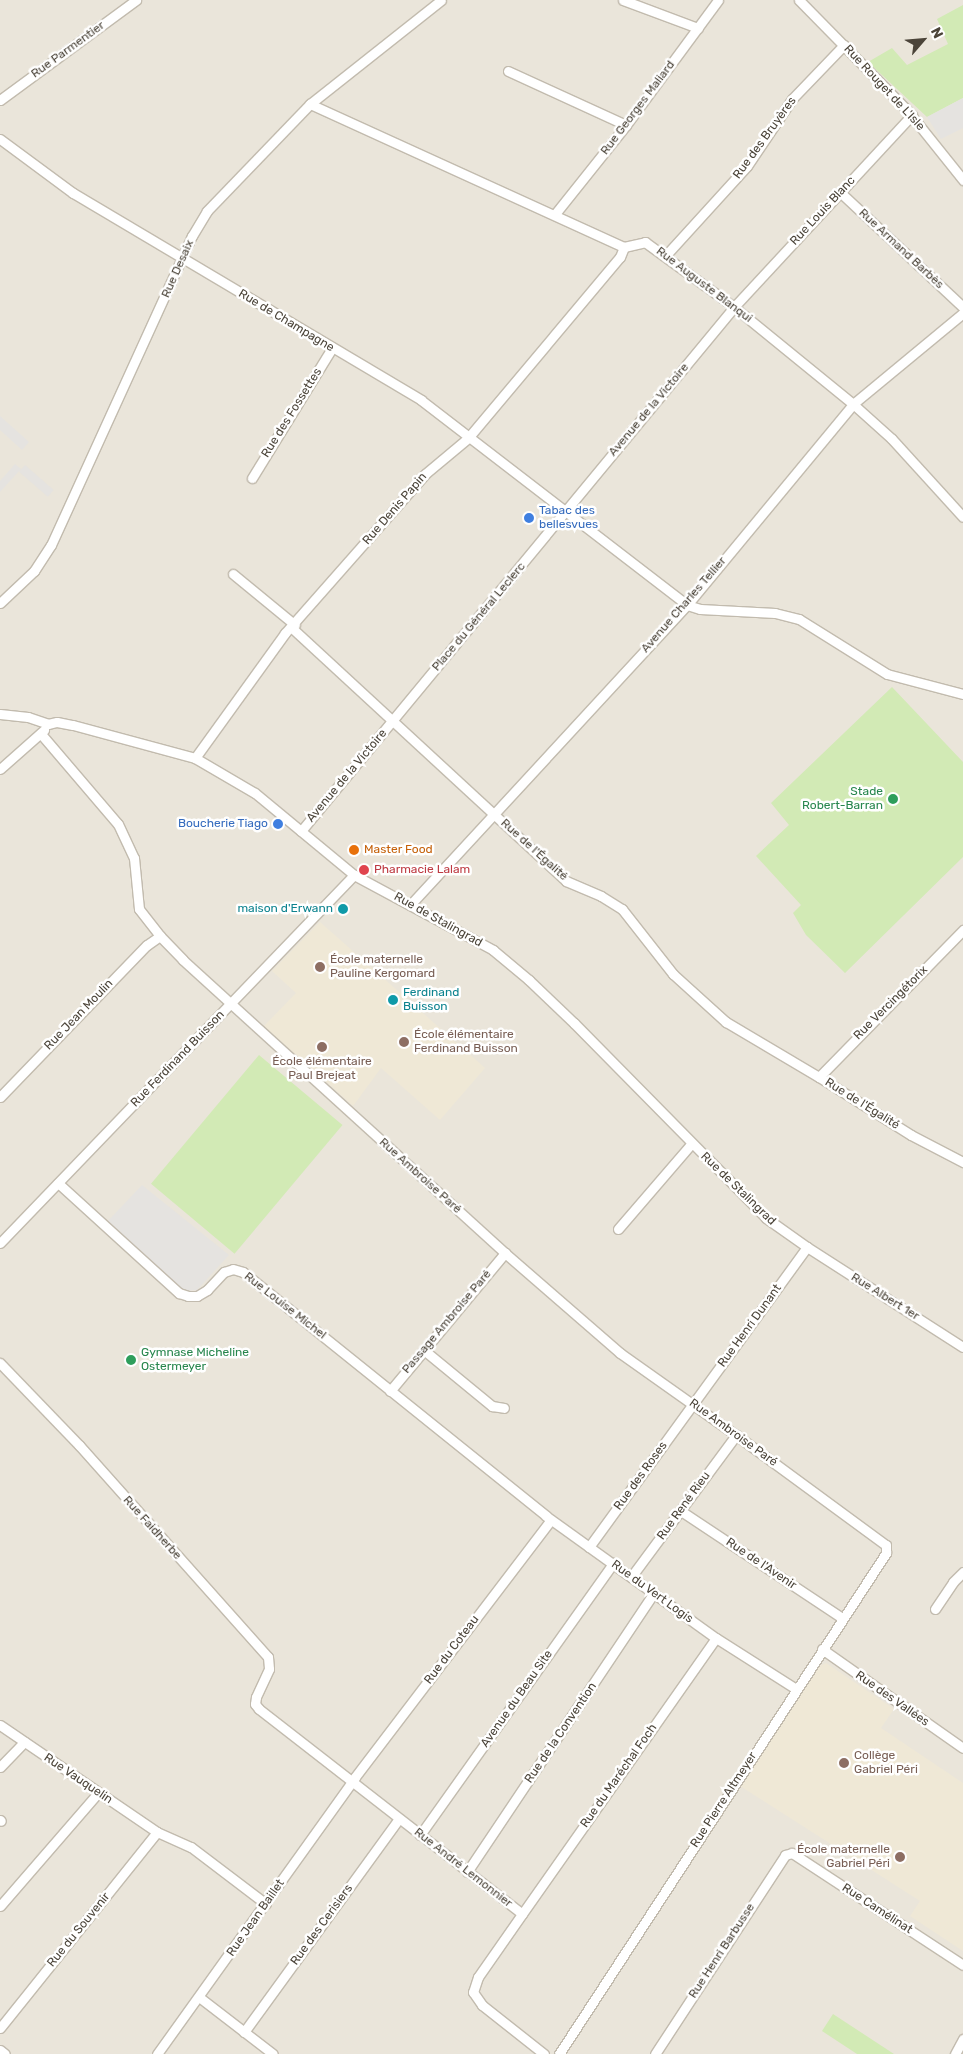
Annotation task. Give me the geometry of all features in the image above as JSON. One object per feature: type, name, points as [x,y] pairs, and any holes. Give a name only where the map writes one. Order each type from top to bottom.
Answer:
[{"type":"street","name":"Rue Parmentier","points":[[0,100],[136,0]]},
{"type":"street","name":"Rue Desaix","points":[[0,603],[34,571],[51,544],[195,231],[207,211],[310,104],[441,0]]},
{"type":"street","points":[[623,0],[698,28]]},
{"type":"street","name":"Rue Georges Maliard","points":[[555,214],[626,125],[718,0]]},
{"type":"street","name":"Rue Rouget de L'Isle","points":[[799,0],[912,115],[963,180]]},
{"type":"street","name":"Rue des Bruyères","points":[[666,255],[747,166],[792,99],[844,45]]},
{"type":"street","points":[[508,71],[626,125]]},
{"type":"street","points":[[310,104],[624,247]]},
{"type":"street","name":"Rue Louis Blanc","points":[[734,307],[912,115]]},
{"type":"street","name":"Rue de Champagne","points":[[0,139],[74,193],[183,260],[421,400],[564,513],[686,605]]},
{"type":"street","name":"Rue Armand Barbès","points":[[840,192],[963,307]]},
{"type":"street","name":"Rue Auguste Blanqui","points":[[624,247],[645,242],[666,255],[734,307],[853,404],[892,439],[963,517]]},
{"type":"street","name":"Rue Denis Papin","points":[[195,758],[286,633],[425,474],[468,438],[608,272],[620,257],[624,247]]},
{"type":"street","name":"Avenue de la Victoire","points":[[564,513],[734,307]]},
{"type":"street","name":"Avenue Charles Tellier","points":[[410,904],[686,605],[853,404],[963,312]]},
{"type":"street","name":"Rue des Fossettes","points":[[252,478],[332,348]]},
{"type":"street","name":"Place du Général Leclerc","points":[[393,720],[564,513]]},
{"type":"street","name":"Rue de l'Égalité","points":[[233,574],[293,626],[566,881],[601,896],[622,909],[673,974],[726,1022],[819,1076],[911,1135],[963,1162]]},
{"type":"street","points":[[686,605],[700,609],[775,613],[799,619],[887,674],[963,694]]},
{"type":"street","name":"Rue de Stalingrad","points":[[0,714],[28,717],[48,724],[56,722],[73,724],[195,758],[255,793],[354,874],[493,950],[529,980],[766,1218],[806,1247]]},
{"type":"street","name":"Avenue de la Victoire","points":[[301,831],[393,720]]},
{"type":"street","points":[[0,769],[41,734],[48,724]]},
{"type":"street","name":"Rue Ambroise Paré","points":[[41,734],[118,824],[134,858],[139,909],[160,936],[231,1004],[505,1253],[620,1353],[694,1404],[886,1545]]},
{"type":"street","name":"Rue Ferdinand Buisson","points":[[0,1243],[354,874]]},
{"type":"street","name":"Rue Vercingétorix","points":[[819,1076],[963,930]]},
{"type":"street","name":"Rue Jean Moulin","points":[[0,1097],[147,945],[160,936]]},
{"type":"street","points":[[618,1229],[691,1144]]},
{"type":"street","name":"Rue Louise Michel","points":[[58,1183],[173,1290],[188,1296],[198,1296],[207,1290],[224,1272],[233,1269],[243,1272],[512,1490]]},
{"type":"street","name":"Rue Albert 1er","points":[[806,1247],[963,1347]]},
{"type":"street","name":"Rue Henri Dunant","points":[[694,1404],[806,1247]]},
{"type":"street","name":"Passage Ambroise Paré","points":[[390,1391],[505,1253]]},
{"type":"street","points":[[424,1351],[492,1406],[504,1408]]},
{"type":"street","name":"Rue Faidherbe","points":[[0,1363],[79,1446],[268,1657],[269,1669],[256,1696],[255,1704]]},
{"type":"street","name":"Rue des Roses","points":[[589,1547],[694,1404]]},
{"type":"street","name":"Rue René Rieu","points":[[631,1577],[736,1435]]},
{"type":"street","name":"Rue du Vert Logis","points":[[512,1490],[716,1638],[796,1689]]},
{"type":"street","name":"Rue de l'Avenir","points":[[681,1511],[842,1618]]},
{"type":"street","name":"Rue du Coteau","points":[[352,1781],[551,1520]]},
{"type":"street","name":"Rue Pierre Altmeyer","points":[[559,2054],[842,1618],[886,1554],[886,1545]]},
{"type":"street","name":"Avenue du Beau Site","points":[[420,1835],[613,1564]]},
{"type":"street","points":[[934,1609],[953,1582],[963,1572]]},
{"type":"street","name":"Rue de la Convention","points":[[468,1872],[654,1593]]},
{"type":"street","name":"Rue du Maréchal Foch","points":[[522,1914],[716,1638]]},
{"type":"street","name":"Rue des Vallées","points":[[822,1649],[963,1748]]},
{"type":"street","name":"Rue André Lemonnier","points":[[255,1704],[522,1914],[478,1977],[473,1992],[482,2005],[538,2052]]},
{"type":"street","name":"Rue Vauquelin","points":[[0,1725],[157,1832],[191,1847],[266,1904]]},
{"type":"street","points":[[0,1767],[24,1742]]},
{"type":"street","name":"Rue Jean Baillet","points":[[157,2054],[266,1904],[352,1781]]},
{"type":"street","points":[[0,1906],[98,1793]]},
{"type":"street","name":"Rue des Cerisiers","points":[[244,2032],[400,1819]]},
{"type":"street","name":"Rue du Souvenir","points":[[0,2028],[157,1832]]},
{"type":"street","name":"Rue Henri Barbusse","points":[[655,2054],[785,1854],[792,1854]]},
{"type":"street","name":"Rue Camélinat","points":[[792,1854],[963,1965]]},
{"type":"street","points":[[199,1997],[271,2053]]},
{"type":"street","points":[[956,2054],[963,2039]]},
{"type":"street","points":[[0,2050],[5,2054]]},
{"type":"shaded area","points":[[0,0],[963,0],[963,2054],[0,2054]]},
{"type":"shaded area","points":[[963,98],[963,128],[941,139],[927,117]]},
{"type":"shaded area","points":[[0,416],[29,442],[22,450],[0,430]]},
{"type":"shaded area","points":[[15,464],[21,469],[0,492],[0,481]]},
{"type":"shaded area","points":[[25,465],[54,490],[48,497],[19,472]]},
{"type":"shaded area","points":[[320,922],[485,1068],[440,1120],[381,1068],[353,1106],[264,1026],[296,993],[272,971]]},
{"type":"shaded area","points":[[142,1185],[229,1255],[197,1290],[183,1291],[106,1223]]},
{"type":"shaded area","name":"Collège Gabriel Péri","points":[[826,1663],[894,1709],[881,1728],[963,1783],[963,1951],[910,1916],[920,1901],[740,1786],[815,1668]]},
{"type":"green space","points":[[963,5],[963,98],[927,117],[868,62],[892,48],[907,65],[948,44],[937,19]]},
{"type":"green space","name":"Stade Robert-Barran","points":[[892,687],[963,762],[963,857],[845,973],[806,935],[793,913],[801,905],[756,856],[789,825],[771,803]]},
{"type":"green space","points":[[259,1055],[342,1125],[235,1254],[151,1184]]},
{"type":"green space","points":[[833,2014],[894,2054],[857,2054],[822,2031]]},
{"type":"place","name":"Tabac des bellesvues","points":[[529,518]]},
{"type":"place","name":"Stade Robert-Barran","points":[[893,799]]},
{"type":"place","name":"Boucherie Tiago","points":[[278,824]]},
{"type":"place","name":"Master Food","points":[[354,850]]},
{"type":"place","name":"Pharmacie Lalam","points":[[364,870]]},
{"type":"place","name":"maison d'Erwann","points":[[343,909]]},
{"type":"place","name":"École maternelle Pauline Kergomard","points":[[320,967]]},
{"type":"place","name":"Ferdinand Buisson","points":[[393,1000]]},
{"type":"place","name":"École élémentaire Ferdinand Buisson","points":[[404,1042]]},
{"type":"place","name":"École élémentaire Paul Brejeat","points":[[322,1047]]},
{"type":"place","name":"Gymnase Micheline Ostermeyer","points":[[131,1360]]},
{"type":"place","name":"Collège Gabriel Péri","points":[[844,1763]]},
{"type":"place","name":"École maternelle Gabriel Péri","points":[[900,1857]]}]
